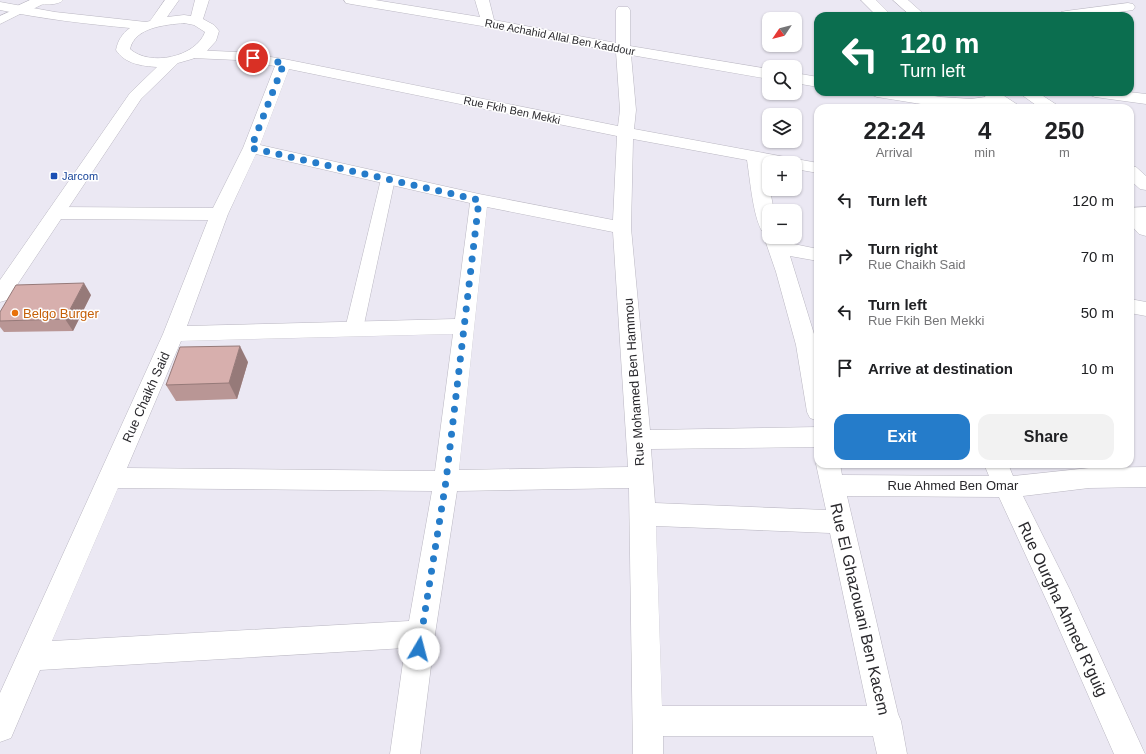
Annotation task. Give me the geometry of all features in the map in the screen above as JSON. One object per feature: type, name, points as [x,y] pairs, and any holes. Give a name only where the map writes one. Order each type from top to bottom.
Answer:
[{"type":"street","points":[[134,77],[128,56],[123,50],[126,40],[132,34],[151,24],[172,0]]},
{"type":"street","points":[[196,21],[202,0]]},
{"type":"street","name":"Rue Achahid Allal Ben Kaddour","points":[[351,0],[488,23],[622,49],[762,73]]},
{"type":"street","points":[[482,0],[488,23]]},
{"type":"street","points":[[868,0],[881,12]]},
{"type":"street","points":[[900,0],[914,12]]},
{"type":"street","points":[[1059,0],[1064,12]]},
{"type":"street","points":[[20,10],[38,1]]},
{"type":"street","points":[[0,6],[82,19],[151,24],[184,20],[196,21],[207,25],[212,31],[212,38],[202,49],[134,77]]},
{"type":"street","points":[[1094,12],[1128,7]]},
{"type":"street","name":"Rue Mohamed Ben Hammou","points":[[623,10],[622,49],[628,110],[625,132],[622,228],[639,440],[643,514],[648,754]]},
{"type":"street","points":[[82,19],[126,40]]},
{"type":"street","name":"Rue Fkih Ben Mekki","points":[[212,38],[237,56]]},
{"type":"street","name":"Rue Fkih Ben Mekki","points":[[192,54],[237,56],[284,63],[694,146],[762,158]]},
{"type":"street","points":[[0,296],[56,212],[144,61],[173,60]]},
{"type":"street","name":"Rue Chaikh Said","points":[[0,727],[174,334],[219,214],[251,148],[284,63]]},
{"type":"street","points":[[802,79],[814,81]]},
{"type":"street","points":[[903,96],[941,102],[970,104],[993,96],[1006,104]]},
{"type":"street","points":[[1033,96],[1045,104]]},
{"type":"street","points":[[1124,96],[1146,99]]},
{"type":"street","points":[[251,148],[479,200],[622,228]]},
{"type":"street","points":[[755,157],[763,204]]},
{"type":"street","points":[[802,165],[814,167]]},
{"type":"street","points":[[1134,174],[1146,185]]},
{"type":"street","points":[[405,754],[421,634],[446,481],[479,200]]},
{"type":"street","points":[[56,212],[219,214]]},
{"type":"street","points":[[1134,214],[1146,230]]},
{"type":"street","points":[[775,244],[786,272],[808,345],[814,385]]},
{"type":"street","points":[[781,244],[814,254]]},
{"type":"street","points":[[1134,307],[1146,309]]},
{"type":"street","points":[[174,334],[465,326]]},
{"type":"street","points":[[639,440],[814,437]]},
{"type":"street","name":"Rue Ahmed Ben Omar","points":[[830,474],[1145,478]]},
{"type":"street","name":"Rue El Ghazouani Ben Kacem","points":[[830,474],[886,721],[892,754]]},
{"type":"street","name":"Rue Ourgha Ahmed R'guig","points":[[1001,476],[1060,599],[1130,754]]},
{"type":"street","points":[[111,478],[446,481],[641,477]]},
{"type":"street","points":[[643,514],[840,522]]},
{"type":"street","points":[[31,656],[421,634]]},
{"type":"street","points":[[647,721],[886,721]]},
{"type":"lane","points":[[38,1],[58,0]]},
{"type":"lane","points":[[0,21],[20,10]]},
{"type":"lane","points":[[354,329],[388,179]]},
{"type":"building","points":[[84,283],[65,319],[0,321],[0,312],[16,285]]},
{"type":"building","points":[[240,346],[229,383],[166,385],[180,347]]},
{"type":"place","name":"Jarcom","points":[[54,176]]},
{"type":"place","name":"Belgo Burger","points":[[15,313]]},
{"type":"route","points":[[253,58],[284,63],[251,148],[479,200],[446,481],[419,649]]}]
